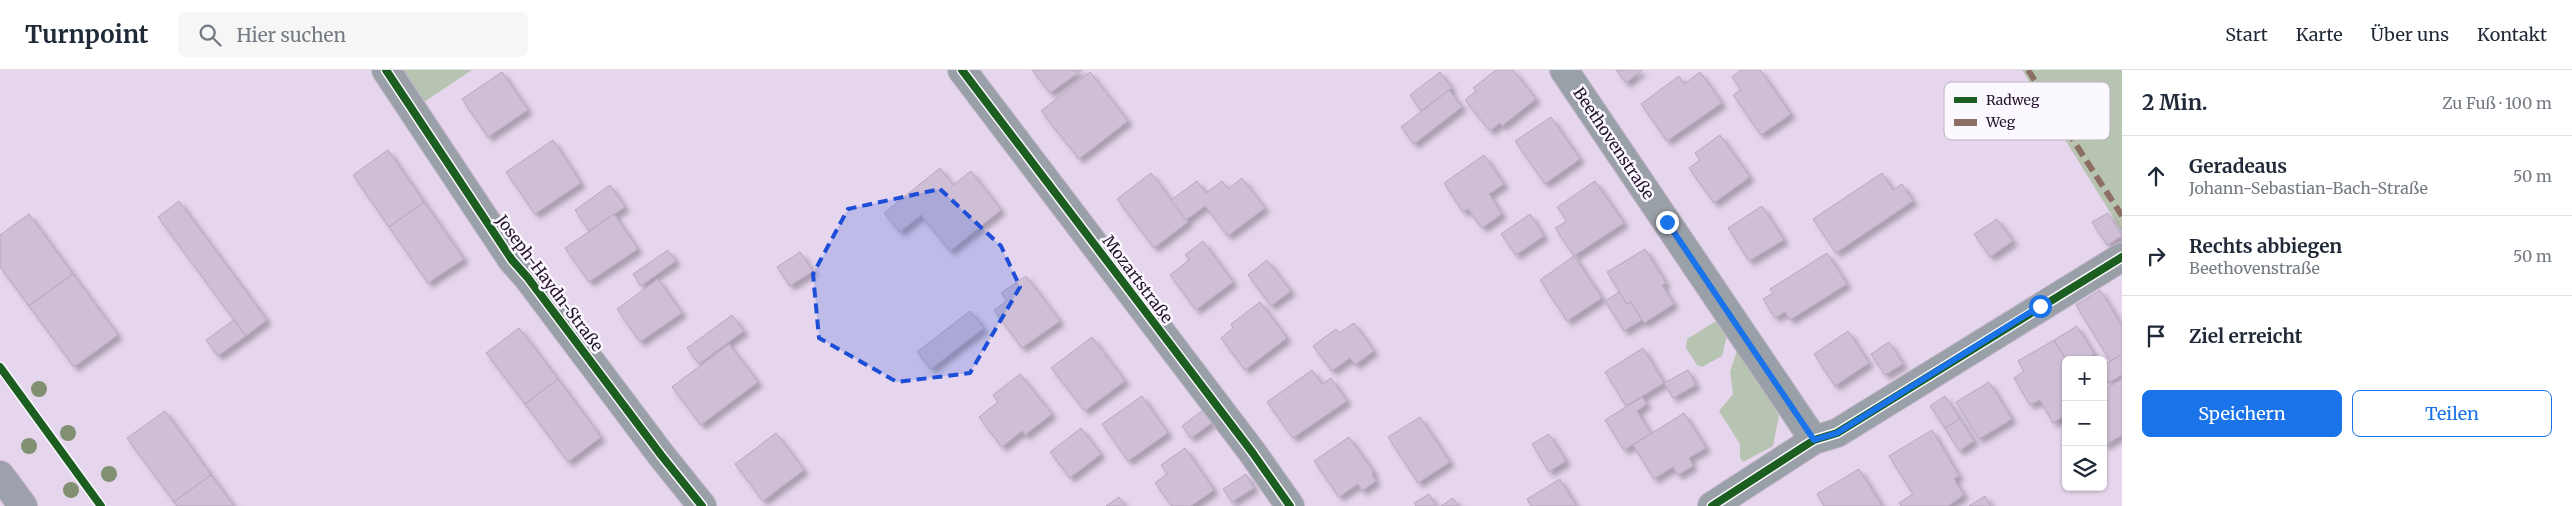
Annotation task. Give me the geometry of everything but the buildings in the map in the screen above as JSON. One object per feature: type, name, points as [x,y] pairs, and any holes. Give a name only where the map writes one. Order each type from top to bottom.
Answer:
[{"type":"main road","points":[[0,475],[23,506]]},
{"type":"street","name":"Joseph-Haydn-Straße","points":[[386,70],[512,260],[528,278],[661,455],[702,506]]},
{"type":"street","name":"Mozartstraße","points":[[962,70],[1252,452],[1290,506]]},
{"type":"street","name":"Beethovenstraße","points":[[1564,70],[1814,440]]},
{"type":"street","points":[[1712,506],[1814,440],[1837,433],[2122,256]]},
{"type":"highlighted area","points":[[940,189],[1001,246],[1020,287],[970,373],[897,382],[819,338],[813,274],[848,209]]},
{"type":"green space","points":[[398,70],[472,70],[421,104]]},
{"type":"green space","points":[[2022,70],[2122,70],[2122,230],[2065,140],[2110,140],[2110,82],[2029,82]]},
{"type":"green space","points":[[1721,318],[1728,331],[1722,356],[1702,367],[1697,365],[1686,348],[1687,339]]},
{"type":"green space","points":[[1738,347],[1779,416],[1773,446],[1743,462],[1740,458],[1740,444],[1719,411],[1733,394],[1730,372]]},
{"type":"marked path","points":[[2028,70],[2036,82]]},
{"type":"marked path","points":[[2073,140],[2122,216]]},
{"type":"cycle path","points":[[386,70],[512,260],[528,278],[661,455],[702,506]]},
{"type":"cycle path","points":[[962,70],[1252,452],[1290,506]]},
{"type":"cycle path","points":[[1712,506],[1814,440],[1837,433],[2122,257]]},
{"type":"cycle path","points":[[0,367],[101,506]]},
{"type":"route","points":[[1667,222],[1814,440],[1837,433],[2040,306]]}]
